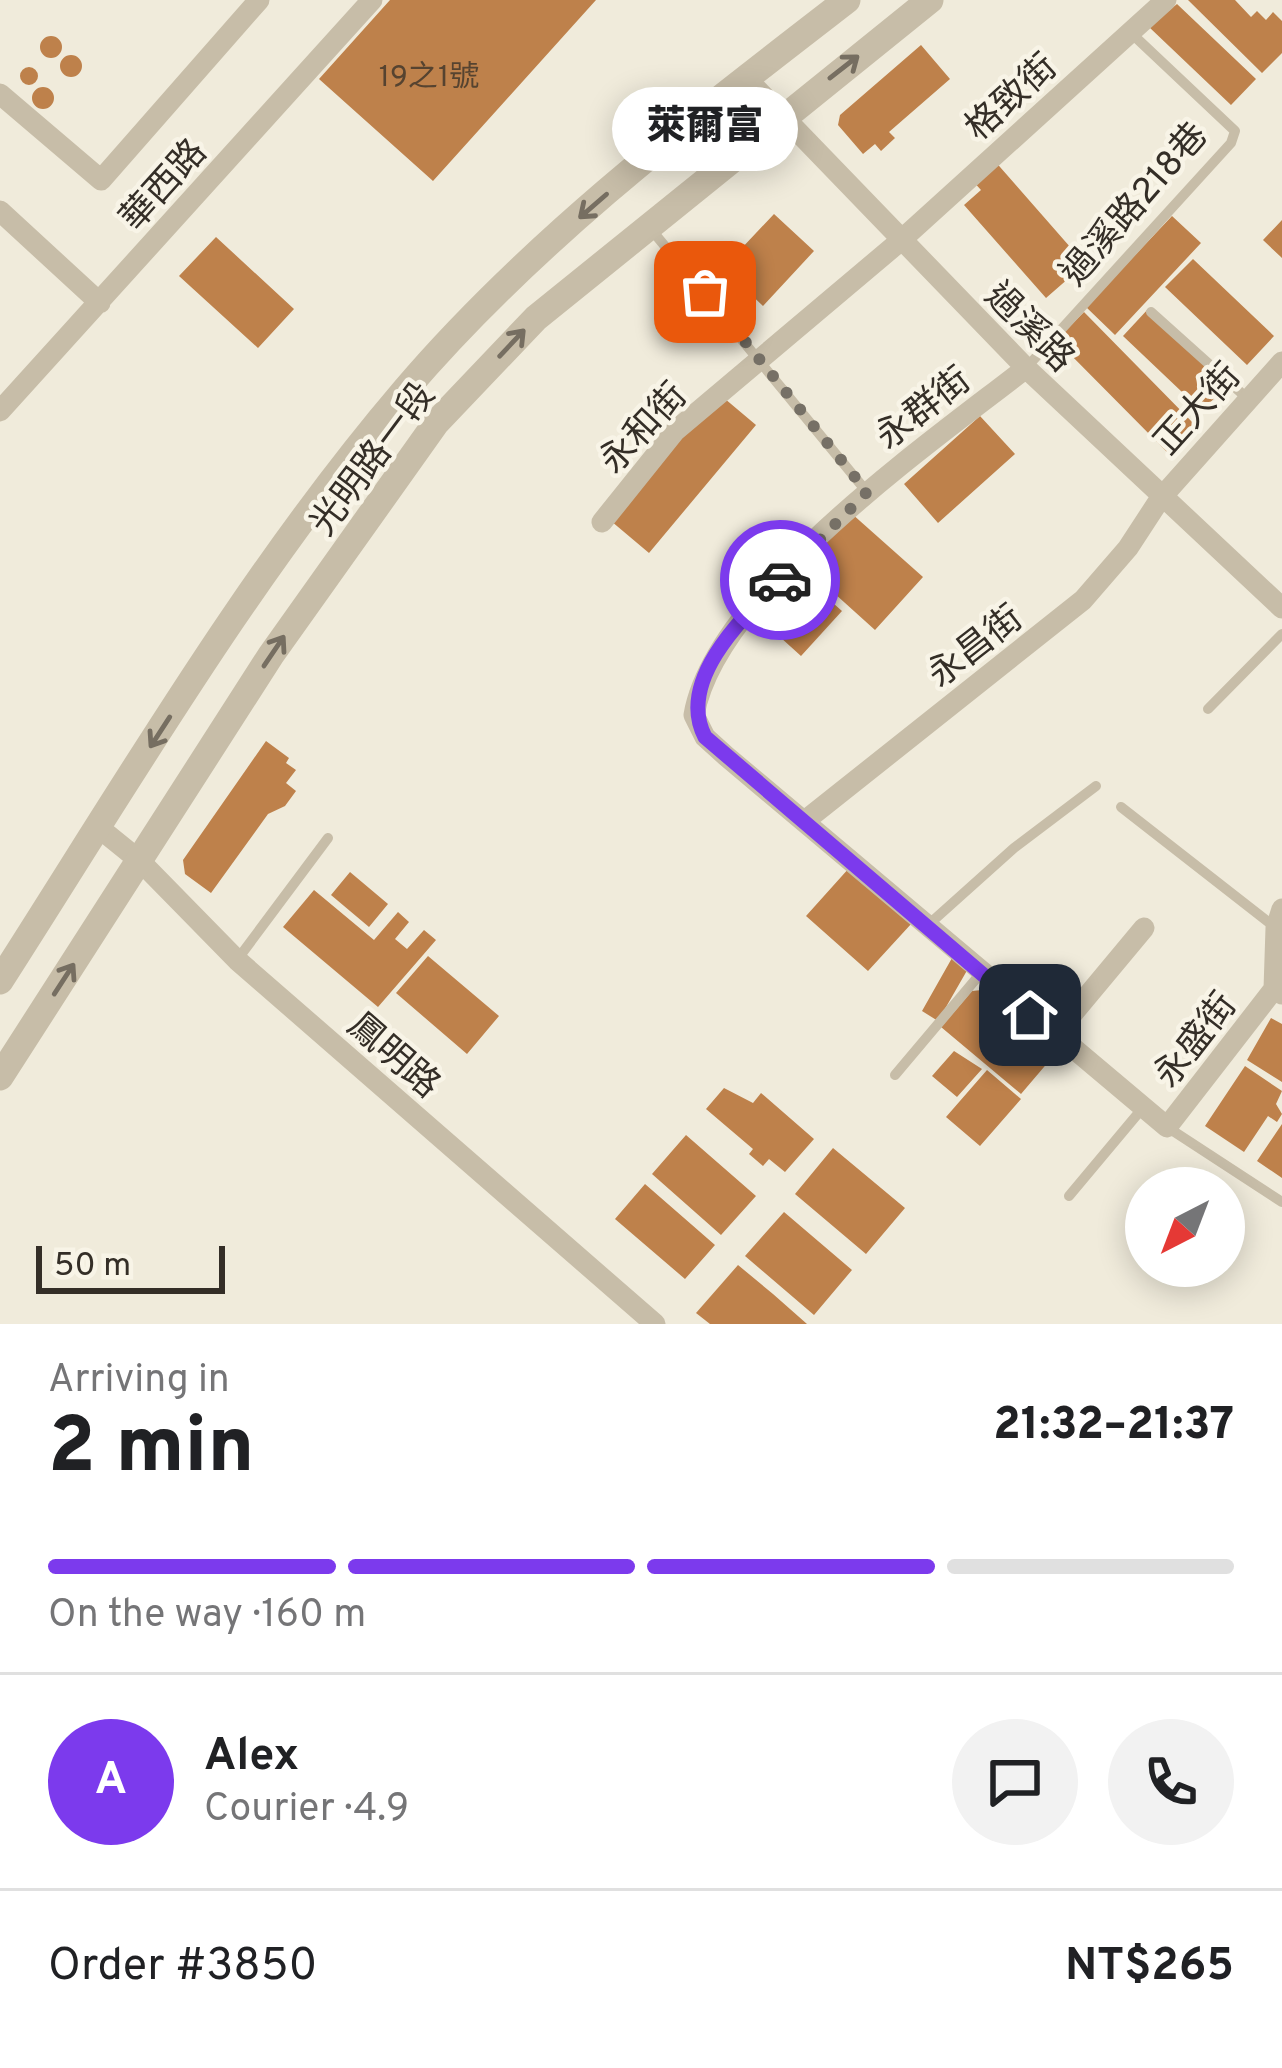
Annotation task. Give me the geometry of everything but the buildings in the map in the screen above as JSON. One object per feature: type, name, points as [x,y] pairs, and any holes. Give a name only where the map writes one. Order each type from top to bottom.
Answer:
[{"type":"street","points":[[0,94],[100,180],[259,0]]},
{"type":"street","name":"華西路","points":[[0,411],[372,0]]},
{"type":"street","name":"光明路一段","points":[[0,981],[226,628],[404,390],[504,285],[746,79],[847,0]]},
{"type":"street","name":"光明路一段","points":[[0,1077],[271,655],[436,424],[536,318],[930,0]]},
{"type":"street","name":"格致街","points":[[899,242],[1166,0]]},
{"type":"street","name":"過溪路","points":[[746,79],[1026,368],[1160,499],[1282,608]]},
{"type":"street","points":[[0,211],[100,303]]},
{"type":"street","name":"永和街","points":[[602,522],[675,431],[899,242]]},
{"type":"street","name":"正大街","points":[[1160,499],[1282,362]]},
{"type":"street","name":"永群街","points":[[806,820],[705,737],[694,716],[698,693],[716,655],[753,607],[867,492],[1026,368]]},
{"type":"street","name":"永昌街","points":[[806,820],[1083,600],[1128,548],[1160,499]]},
{"type":"street","name":"永盛街","points":[[806,820],[1141,1110],[1167,1127],[1278,992]]},
{"type":"street","name":"鳳明路","points":[[98,827],[140,861],[237,960],[655,1324]]},
{"type":"street","points":[[1278,992],[1279,918]]},
{"type":"street","points":[[1054,1036],[1144,928]]},
{"type":"lane","name":"過溪路218巷","points":[[1026,368],[1231,143],[1235,131],[1130,32]]},
{"type":"lane","points":[[648,226],[762,358],[867,492]]},
{"type":"lane","points":[[1151,312],[1248,399]]},
{"type":"lane","points":[[1208,710],[1282,634]]},
{"type":"lane","points":[[927,926],[1014,848],[1096,786]]},
{"type":"lane","points":[[1121,807],[1279,918]]},
{"type":"lane","points":[[237,960],[328,838]]},
{"type":"lane","points":[[895,1075],[981,973]]},
{"type":"lane","points":[[1069,1196],[1141,1110]]},
{"type":"lane","points":[[1167,1127],[1282,1202]]},
{"type":"way so far","points":[[705,292],[867,492],[780,580]]},
{"type":"place","name":"萊爾富","points":[[705,292]]},
{"type":"route","points":[[780,580],[716,655],[698,693],[694,716],[705,737],[1030,1015]]}]
